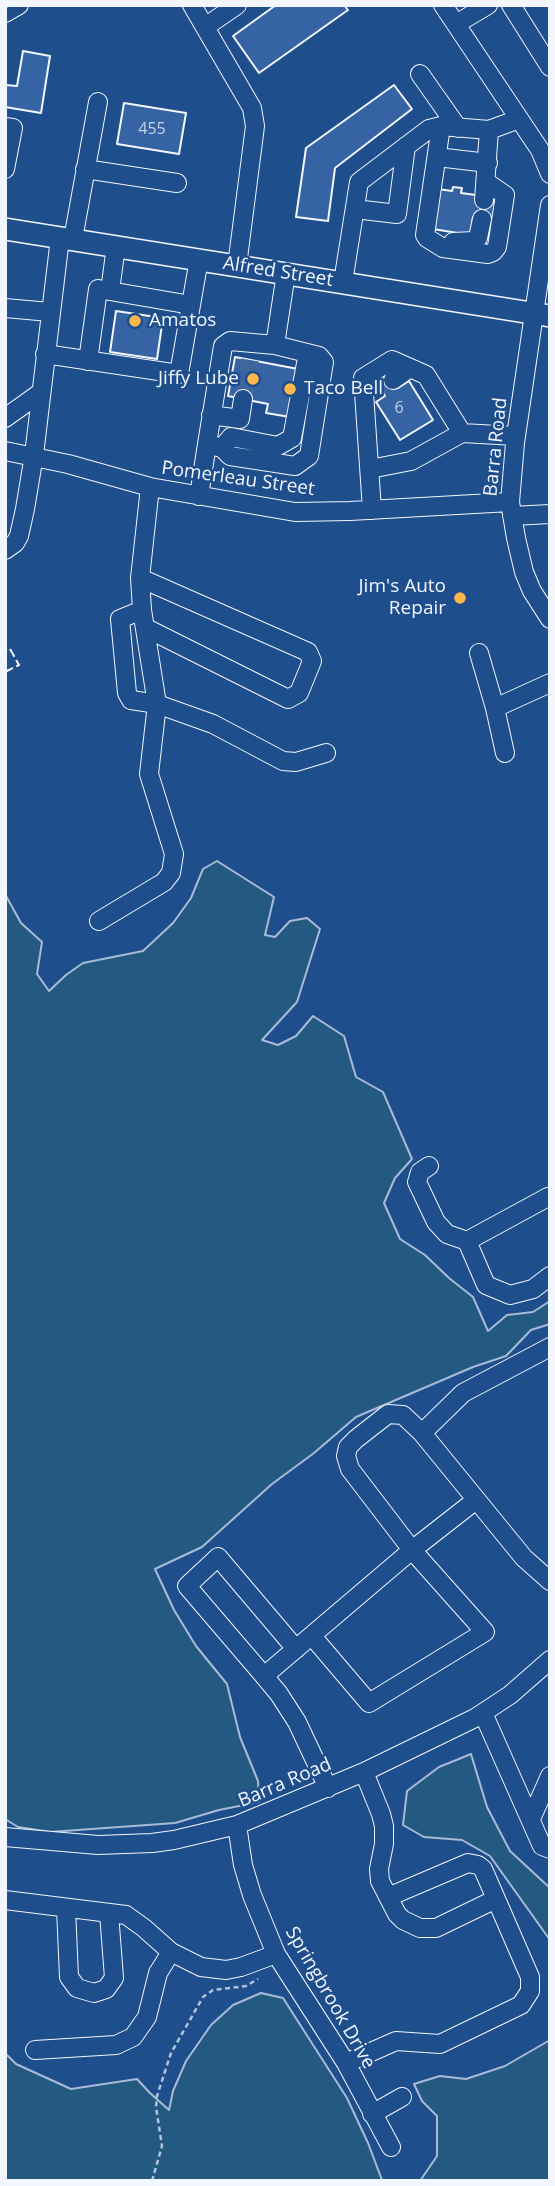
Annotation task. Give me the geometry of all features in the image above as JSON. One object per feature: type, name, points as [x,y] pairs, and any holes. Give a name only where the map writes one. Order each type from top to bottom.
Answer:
[{"type":"main road","name":"Alfred Street","points":[[5,229],[542,315]]},
{"type":"street","points":[[5,13],[19,5]]},
{"type":"street","points":[[192,5],[252,108],[255,126],[237,265]]},
{"type":"street","points":[[205,27],[237,5]]},
{"type":"street","points":[[443,5],[540,150],[550,174]]},
{"type":"street","points":[[456,24],[488,5]]},
{"type":"street","points":[[511,5],[550,67]]},
{"type":"street","points":[[420,74],[450,127]]},
{"type":"street","points":[[5,550],[15,543],[19,536],[34,455],[50,312],[85,169],[98,102]]},
{"type":"street","points":[[343,282],[359,182],[429,129],[450,127],[489,130],[519,119]]},
{"type":"street","points":[[5,127],[13,128],[5,169]]},
{"type":"street","points":[[450,127],[437,157],[425,235],[443,248],[488,254],[493,252],[497,247],[505,195],[486,182]]},
{"type":"street","points":[[484,200],[489,130]]},
{"type":"street","points":[[355,209],[397,214],[406,146]]},
{"type":"street","points":[[437,157],[488,163]]},
{"type":"street","points":[[85,169],[177,183]]},
{"type":"street","name":"Barra Road","points":[[550,205],[542,315],[516,436],[511,509],[524,572],[550,619]]},
{"type":"street","points":[[432,242],[475,241],[482,219]]},
{"type":"street","points":[[110,291],[116,246]]},
{"type":"street","points":[[45,354],[179,374],[199,259]]},
{"type":"street","points":[[275,345],[286,273]]},
{"type":"street","points":[[88,361],[98,289],[191,305]]},
{"type":"street","points":[[5,308],[50,312]]},
{"type":"street","points":[[199,496],[214,446],[211,415],[223,346],[230,341],[251,351],[275,345],[319,356],[324,362],[309,456],[295,466],[230,456],[214,446]]},
{"type":"street","points":[[214,446],[231,437],[278,446],[292,438],[309,353]]},
{"type":"street","points":[[379,386],[363,378],[392,360],[426,375],[462,433]]},
{"type":"street","points":[[379,386],[411,368]]},
{"type":"street","points":[[372,510],[370,470],[379,386]]},
{"type":"street","points":[[5,418],[40,393]]},
{"type":"street","points":[[211,415],[240,419],[243,399]]},
{"type":"street","points":[[370,470],[411,461],[462,433],[516,436]]},
{"type":"street","name":"Pomerleau Street","points":[[5,451],[34,455],[150,487],[295,512],[511,509],[550,514]]},
{"type":"street","points":[[99,921],[164,882],[171,873],[174,854],[149,774],[157,704],[140,578],[150,487]]},
{"type":"street","points":[[140,578],[308,652],[312,662],[299,693],[288,699],[144,619],[120,619],[127,693],[131,700],[157,704],[213,724],[283,761],[296,762],[326,753]]},
{"type":"street","points":[[478,653],[505,753]]},
{"type":"street","points":[[495,708],[550,683]]},
{"type":"street","points":[[429,1166],[419,1172],[417,1182],[436,1222],[447,1234],[467,1241],[548,1197]]},
{"type":"street","points":[[467,1241],[486,1286],[510,1295],[533,1289],[550,1276]]},
{"type":"street","points":[[422,1433],[463,1393],[550,1347]]},
{"type":"street","points":[[312,1636],[369,1703],[485,1632],[412,1550],[351,1469],[346,1456],[348,1447],[388,1414],[403,1415],[422,1433],[524,1558],[550,1581]]},
{"type":"street","points":[[264,1676],[412,1550],[477,1500]]},
{"type":"street","points":[[296,1649],[218,1557],[187,1586],[279,1694],[297,1722],[328,1788]]},
{"type":"street","name":"Barra Road","points":[[5,1837],[85,1844],[152,1843],[237,1825],[364,1772],[483,1713],[531,1678],[550,1660]]},
{"type":"street","points":[[483,1713],[542,1846],[550,1849]]},
{"type":"street","points":[[364,1772],[382,1814],[384,1826],[379,1874],[388,1896],[403,1920],[414,1926],[436,1928],[496,1899]]},
{"type":"street","points":[[531,1819],[550,1776]]},
{"type":"street","name":"Springbrook Drive","points":[[237,1825],[243,1865],[252,1895],[276,1954],[346,2063],[391,2147]]},
{"type":"street","points":[[346,2063],[396,2041],[440,2044],[525,2002],[530,1990],[530,1977],[483,1868],[473,1863],[388,1896]]},
{"type":"street","points":[[5,1900],[126,1914],[171,1952],[201,1967],[226,1970],[276,1954]]},
{"type":"street","points":[[66,1908],[69,1977],[77,1988],[94,1993],[106,1989],[114,1979],[109,1913]]},
{"type":"street","points":[[35,2050],[116,2045],[133,2037],[147,2017],[158,1973],[171,1952]]},
{"type":"street","points":[[372,2114],[402,2097]]},
{"type":"path","points":[[152,2181],[162,2146],[156,2107],[171,2053],[203,1997],[213,1990],[246,1986],[260,1978]]},
{"type":"shaded area","points":[[217,861],[274,897],[265,935],[275,937],[290,921],[307,918],[320,929],[297,1002],[262,1040],[278,1045],[296,1036],[313,1016],[344,1036],[356,1077],[383,1092],[412,1159],[395,1178],[384,1203],[400,1239],[425,1255],[473,1297],[488,1331],[507,1315],[533,1312],[550,1301],[550,1324],[531,1330],[506,1356],[473,1367],[356,1417],[272,1484],[202,1547],[155,1569],[174,1610],[196,1646],[227,1684],[240,1737],[258,1781],[259,1802],[175,1823],[50,1832],[18,1827],[5,1819],[5,894],[21,923],[42,942],[37,974],[49,991],[83,963],[143,951],[173,923],[191,898],[203,869]]},
{"type":"shaded area","points":[[471,1754],[487,1807],[510,1851],[550,1888],[550,1940],[490,1856],[462,1840],[424,1837],[403,1825],[407,1791],[439,1767]]},
{"type":"shaded area","points":[[261,1993],[283,1998],[347,2098],[382,2180],[387,2181],[5,2181],[5,2053],[16,2064],[71,2089],[137,2079],[169,2110],[173,2091],[186,2061],[211,2025],[233,2005]]},
{"type":"shaded area","points":[[550,2040],[550,2181],[420,2181],[437,2156],[437,2116],[422,2101],[414,2084],[440,2076],[466,2079],[505,2066]]},
{"type":"building","points":[[276,5],[344,5],[348,10],[259,73],[233,36]]},
{"type":"building","points":[[23,51],[50,56],[41,113],[5,107],[5,85],[17,86]]},
{"type":"building","points":[[394,85],[412,109],[335,168],[328,221],[296,217],[306,148]]},
{"type":"building","points":[[124,103],[186,113],[179,154],[117,144]]},
{"type":"building","points":[[453,187],[462,188],[461,193],[476,195],[496,203],[493,220],[473,217],[470,235],[433,229],[438,189],[452,191]]},
{"type":"building","points":[[116,311],[163,318],[157,359],[110,352]]},
{"type":"building","points":[[235,357],[298,369],[290,417],[266,413],[268,404],[228,396]]},
{"type":"building","points":[[387,370],[398,388],[409,381],[433,420],[400,440],[376,402],[385,396],[374,379]]},
{"type":"tunnel","points":[[243,399],[250,360]]},
{"type":"tunnel","points":[[378,385],[393,380]]},
{"type":"fence","points":[[5,672],[19,665],[10,649],[7,651]]},
{"type":"power","points":[[5,8],[10,5]]},
{"type":"place","name":"Amatos","points":[[135,321]]},
{"type":"place","name":"Jiffy Lube","points":[[253,379]]},
{"type":"place","name":"Taco Bell","points":[[290,389]]},
{"type":"place","name":"Jim's Auto Repair","points":[[460,598]]}]
